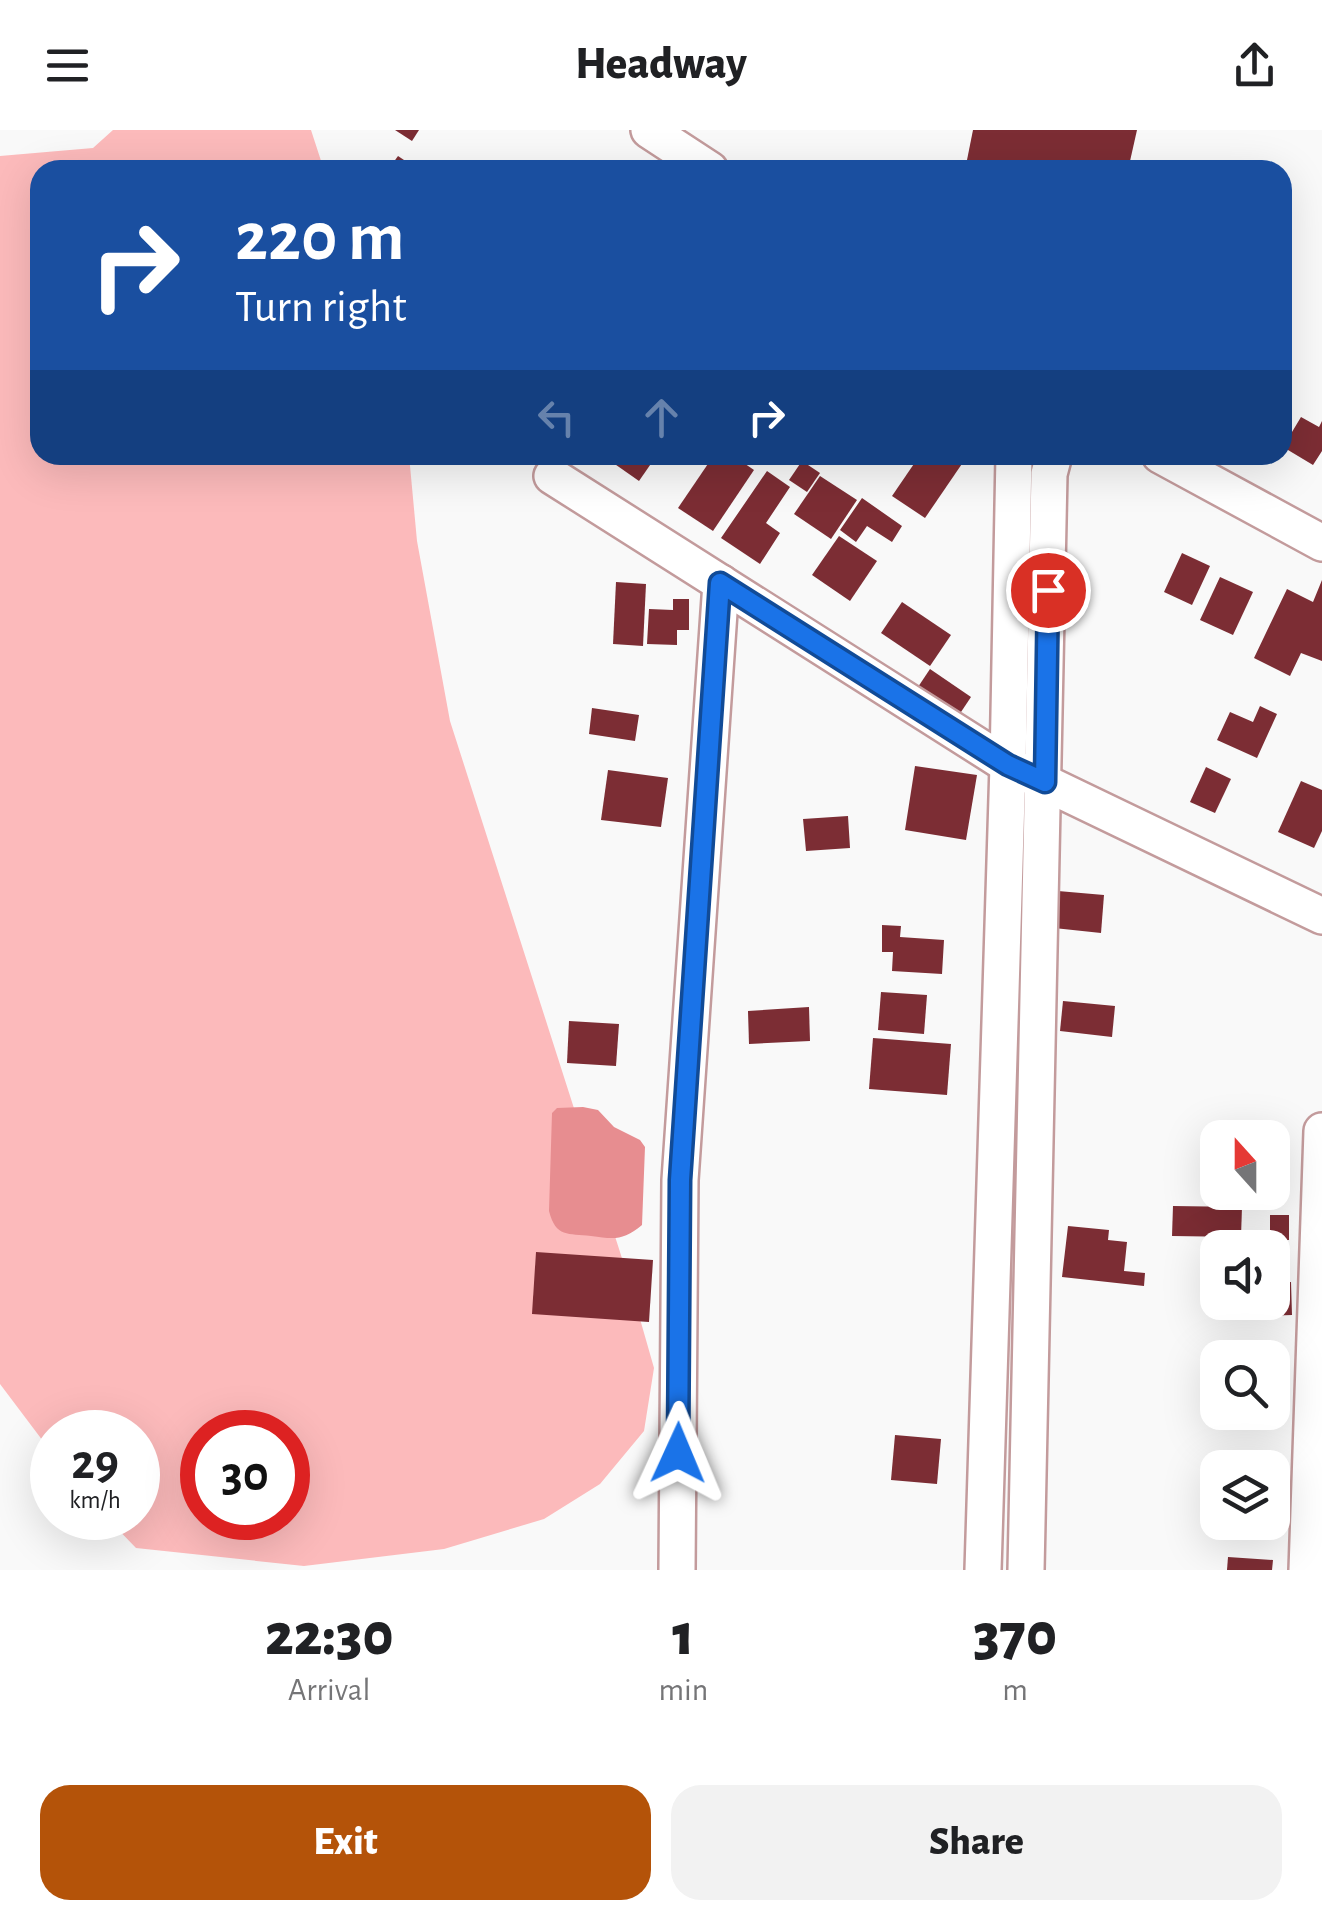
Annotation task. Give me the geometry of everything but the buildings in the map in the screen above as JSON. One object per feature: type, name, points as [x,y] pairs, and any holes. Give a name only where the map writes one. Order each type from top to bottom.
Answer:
[{"type":"street","points":[[650,130],[695,160]]},
{"type":"street","points":[[983,1570],[1014,465]]},
{"type":"street","points":[[1026,1570],[1051,465]]},
{"type":"street","points":[[1179,465],[1322,542]]},
{"type":"street","points":[[552,476],[1008,765],[1322,916]]},
{"type":"street","points":[[678,1570],[680,1180],[720,583]]},
{"type":"street","points":[[1308,1570],[1317,1409],[1322,1131]]},
{"type":"shaded area","points":[[113,130],[311,130],[321,160],[30,160],[30,465],[410,465],[417,541],[450,721],[654,1368],[644,1431],[600,1484],[544,1519],[444,1549],[304,1566],[136,1548],[128,1540],[160,1540],[160,1410],[30,1410],[30,1424],[0,1384],[0,156],[93,148]]},
{"type":"shaded area","points":[[557,1108],[598,1110],[614,1127],[640,1140],[645,1147],[642,1225],[618,1238],[564,1232],[555,1226],[549,1211],[552,1113]]},
{"type":"route","points":[[678,1453],[680,1180],[720,583],[1008,765],[1045,782],[1048,590]]}]
